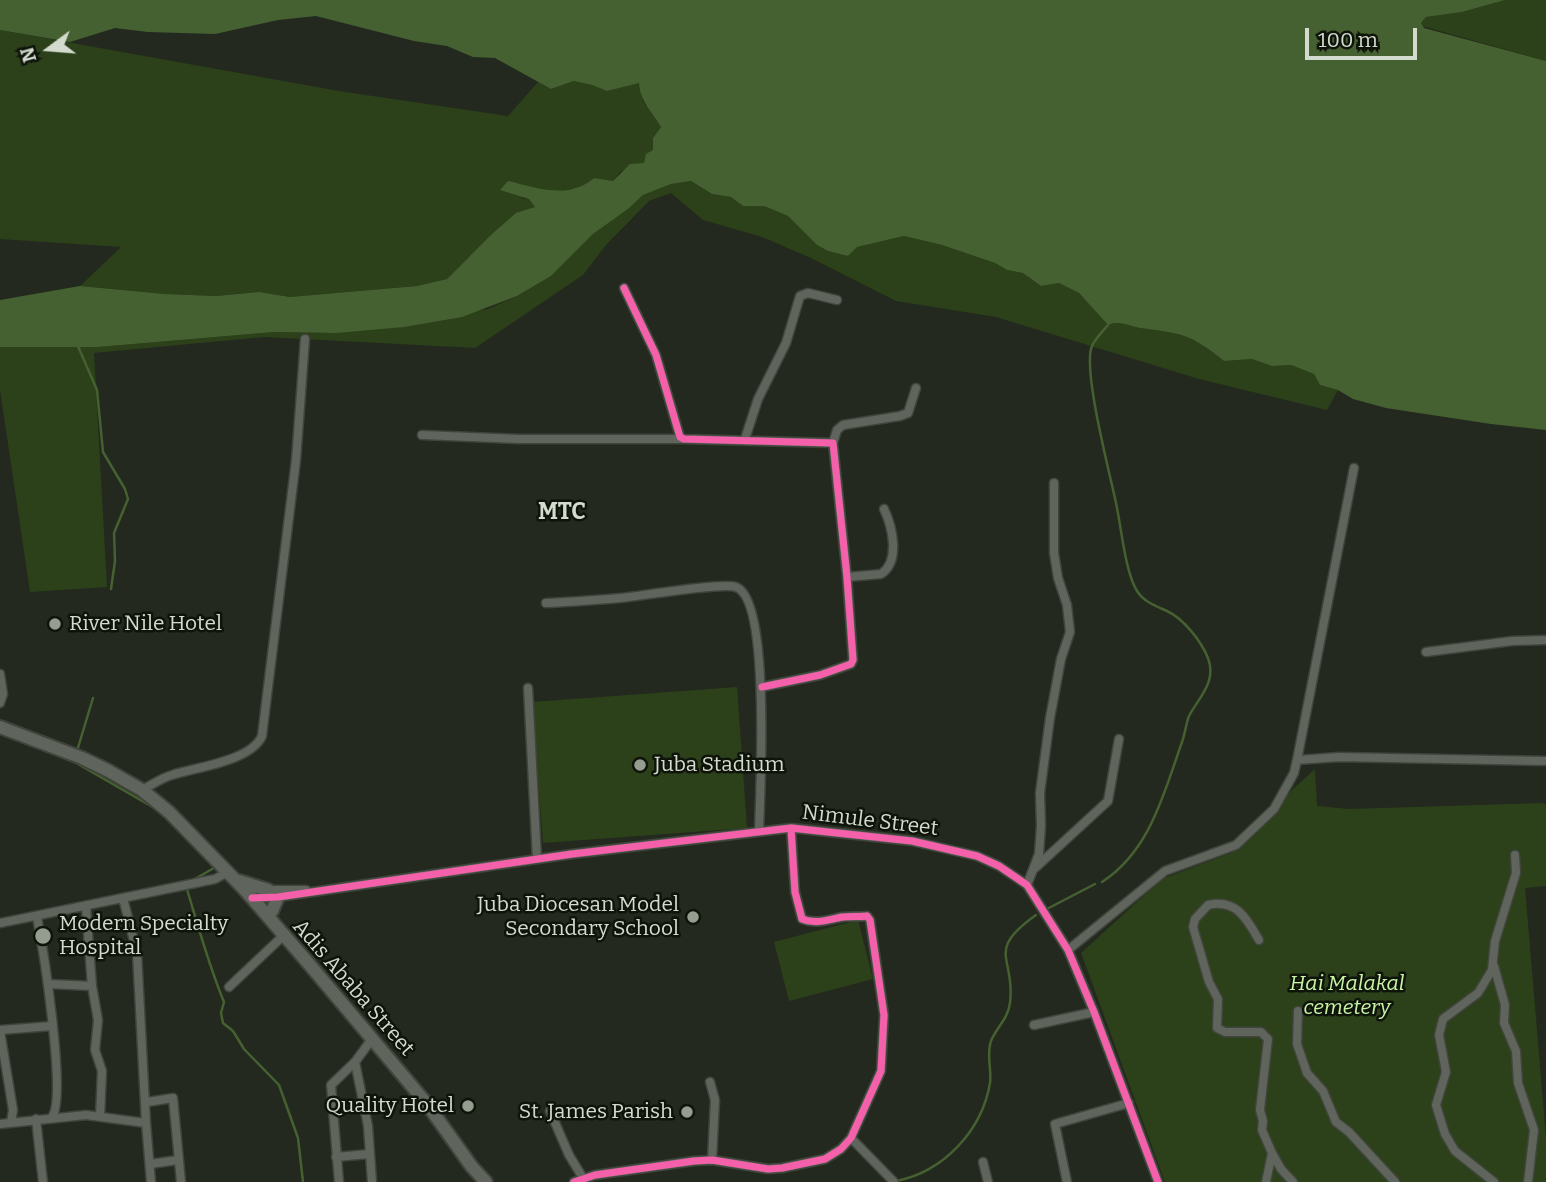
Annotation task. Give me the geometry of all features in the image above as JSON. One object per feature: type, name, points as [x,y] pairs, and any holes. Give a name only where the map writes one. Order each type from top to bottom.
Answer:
[{"type":"street","points":[[624,288],[656,355],[678,432],[684,439]]},
{"type":"street","points":[[745,439],[758,399],[786,343],[800,296],[808,293],[838,300]]},
{"type":"street","points":[[142,790],[174,774],[248,752],[259,743],[262,736],[296,460],[304,339]]},
{"type":"street","points":[[762,687],[820,675],[851,664],[853,660],[847,577],[833,443],[843,425],[905,415],[911,408],[916,388]]},
{"type":"street","points":[[422,435],[519,439],[745,439],[833,443]]},
{"type":"street","points":[[1068,950],[1166,871],[1236,845],[1274,808],[1294,773],[1354,468]]},
{"type":"street","points":[[1027,885],[1039,854],[1040,793],[1050,718],[1070,632],[1067,605],[1058,578],[1054,553],[1054,483]]},
{"type":"street","points":[[847,577],[881,574],[890,565],[893,537],[890,520],[884,509]]},
{"type":"street","points":[[546,603],[735,586],[747,597],[762,687],[760,831]]},
{"type":"street","points":[[1426,652],[1512,640],[1546,640]]},
{"type":"street","points":[[0,674],[3,694],[0,703]]},
{"type":"street","points":[[528,688],[537,859]]},
{"type":"street","name":"Adis Ababa Street","points":[[0,727],[82,758],[142,790],[177,820],[266,914],[427,1104],[472,1167],[486,1182]]},
{"type":"street","points":[[1032,871],[1065,839],[1091,820],[1108,801],[1119,739]]},
{"type":"street","points":[[1297,760],[1339,757],[1546,761]]},
{"type":"street","points":[[574,1182],[583,1178],[655,1166],[712,1160],[768,1169],[782,1168],[825,1159],[841,1149],[851,1138],[881,1071],[884,1038],[884,1015],[870,920],[867,916],[843,917],[822,922],[802,919],[795,891],[792,828]]},
{"type":"street","name":"Nimule Street","points":[[248,894],[313,891],[537,859],[792,828],[942,846],[999,866],[1027,885],[1068,950],[1158,1182]]},
{"type":"street","points":[[1515,855],[1516,873],[1495,941],[1494,966],[1505,1004],[1504,1023],[1516,1051],[1518,1083],[1533,1125],[1533,1154],[1528,1182]]},
{"type":"street","points":[[0,923],[231,876],[273,893],[272,911],[266,914]]},
{"type":"street","points":[[123,898],[137,953],[151,1182]]},
{"type":"street","points":[[1259,940],[1242,913],[1227,904],[1213,904],[1204,908],[1193,926],[1209,982],[1218,999],[1217,1028],[1225,1032],[1261,1032],[1268,1039],[1260,1110],[1262,1130],[1281,1169],[1293,1182]]},
{"type":"street","points":[[86,907],[97,1020],[95,1050],[102,1071],[100,1117]]},
{"type":"street","points":[[37,917],[49,984],[58,1100],[56,1112],[52,1117]]},
{"type":"street","points":[[229,987],[283,936]]},
{"type":"street","points":[[1494,966],[1478,993],[1443,1018],[1438,1035],[1446,1072],[1436,1105],[1445,1134],[1455,1152],[1485,1179],[1494,1182]]},
{"type":"street","points":[[49,984],[92,986]]},
{"type":"street","points":[[1298,1011],[1297,1044],[1307,1073],[1323,1091],[1336,1122],[1349,1132],[1391,1180]]},
{"type":"street","points":[[1034,1026],[1094,1012]]},
{"type":"street","points":[[11,1122],[13,1110],[0,1031],[52,1026]]},
{"type":"street","points":[[338,1182],[331,1085],[355,1062],[372,1039]]},
{"type":"street","points":[[355,1062],[368,1126],[372,1182]]},
{"type":"street","points":[[710,1083],[715,1100],[712,1160]]},
{"type":"street","points":[[147,1102],[173,1098],[181,1182]]},
{"type":"street","points":[[1067,1182],[1055,1124],[1129,1103]]},
{"type":"street","points":[[550,1111],[569,1155],[583,1178]]},
{"type":"street","points":[[0,1124],[86,1115],[146,1123]]},
{"type":"street","points":[[36,1119],[43,1182]]},
{"type":"street","points":[[851,1138],[894,1182]]},
{"type":"street","points":[[1266,1182],[1272,1153]]},
{"type":"street","points":[[336,1157],[369,1154]]},
{"type":"street","points":[[150,1164],[178,1160]]},
{"type":"street","points":[[983,1162],[988,1182]]},
{"type":"green space","points":[[1505,0],[1546,0],[1546,61],[1422,26],[1421,23],[1426,17],[1462,12]]},
{"type":"green space","points":[[0,30],[339,91],[508,116],[538,82],[551,89],[574,81],[607,91],[639,82],[643,101],[661,127],[653,138],[653,150],[644,163],[621,171],[613,181],[594,178],[583,187],[520,198],[529,199],[536,207],[468,258],[447,279],[417,286],[290,297],[259,292],[216,296],[165,294],[80,286],[121,247],[0,239]]},
{"type":"green space","points":[[691,181],[712,194],[731,197],[743,206],[764,206],[788,216],[817,245],[828,251],[848,256],[857,247],[904,236],[942,245],[995,263],[1007,270],[1023,273],[1041,286],[1059,283],[1079,293],[1108,325],[1120,323],[1185,336],[1224,361],[1252,359],[1272,366],[1291,365],[1314,374],[1320,385],[1338,390],[1327,410],[1199,379],[996,317],[896,301],[811,258],[762,237],[703,220],[671,193],[649,201],[606,245],[583,275],[475,348],[264,337],[94,353],[107,587],[30,592],[0,390],[0,347],[98,347],[274,332],[336,333],[488,309],[551,276],[593,234],[643,195],[671,184]]},
{"type":"green space","name":"Juba Stadium","points":[[737,687],[747,828],[543,843],[532,702]]},
{"type":"green space","name":"Hai Malakal cemetery","points":[[1315,769],[1317,806],[1349,809],[1546,805],[1546,886],[1525,888],[1546,1137],[1546,1182],[1165,1182],[1081,953],[1162,879],[1231,853],[1248,841],[1272,818],[1291,791]]},
{"type":"green space","points":[[858,920],[873,979],[789,1001],[774,942]]},
{"type":"shaded area","points":[[0,0],[1505,0],[1462,12],[1426,17],[1421,23],[1424,28],[1546,61],[1546,430],[1386,408],[1353,399],[1338,390],[1320,385],[1314,374],[1291,365],[1272,366],[1252,359],[1224,361],[1185,336],[1120,323],[1108,325],[1079,293],[1059,283],[1041,286],[1023,273],[1007,270],[995,263],[942,245],[904,236],[857,247],[848,256],[828,251],[817,245],[788,216],[764,206],[743,206],[731,197],[712,194],[691,181],[671,184],[643,195],[593,234],[551,276],[517,296],[462,317],[404,327],[336,333],[274,332],[98,347],[0,347],[0,300],[80,286],[165,294],[216,296],[259,292],[290,297],[417,286],[447,279],[516,213],[535,207],[529,199],[500,190],[508,181],[542,189],[563,190],[574,189],[594,178],[613,181],[630,164],[644,163],[646,154],[653,150],[653,138],[661,127],[644,101],[639,83],[607,91],[574,81],[551,89],[495,58],[473,57],[447,46],[414,41],[316,16],[278,20],[215,34],[115,28],[70,42],[0,30]]},
{"type":"waterway","points":[[1102,882],[1118,869],[1144,838],[1169,781],[1189,716],[1206,689],[1210,675],[1208,658],[1191,631],[1180,619],[1143,598],[1129,572],[1091,376],[1092,346],[1108,325]]},
{"type":"waterway","points":[[77,344],[97,390],[103,452],[128,499],[114,533],[115,561],[111,589]]},
{"type":"waterway","points":[[77,751],[93,698]]},
{"type":"waterway","points":[[71,760],[156,809]]},
{"type":"waterway","points":[[193,880],[214,868],[210,863]]},
{"type":"waterway","points":[[1045,910],[1095,884]]},
{"type":"waterway","points":[[186,886],[224,1002],[221,1013],[223,1023],[279,1085],[298,1138],[303,1182]]},
{"type":"waterway","points":[[896,1181],[929,1169],[944,1159],[958,1147],[979,1117],[990,1083],[991,1041],[1007,1014],[1010,1003],[1007,947],[1020,928],[1036,915]]},
{"type":"cycle path","points":[[624,288],[656,355],[680,437],[833,443],[853,660],[851,664],[820,675],[762,687]]},
{"type":"cycle path","points":[[252,898],[278,897],[572,854],[791,828],[912,841],[977,856],[999,866],[1027,885],[1068,950],[1158,1182]]},
{"type":"cycle path","points":[[574,1182],[595,1175],[694,1161],[712,1160],[768,1169],[782,1168],[825,1159],[841,1149],[851,1138],[881,1071],[884,1015],[870,920],[867,916],[817,922],[802,919],[795,892],[791,828]]},
{"type":"place","name":"River Nile Hotel","points":[[55,624]]},
{"type":"place","name":"Juba Stadium","points":[[640,765]]},
{"type":"place","name":"Juba Diocesan Model Secondary School","points":[[693,917]]},
{"type":"place","name":"Modern Specialty Hospital","points":[[43,936]]},
{"type":"place","name":"Quality Hotel","points":[[468,1106]]},
{"type":"place","name":"St. James Parish","points":[[687,1112]]},
{"type":"district","name":"MTC","points":[[562,513]]}]
